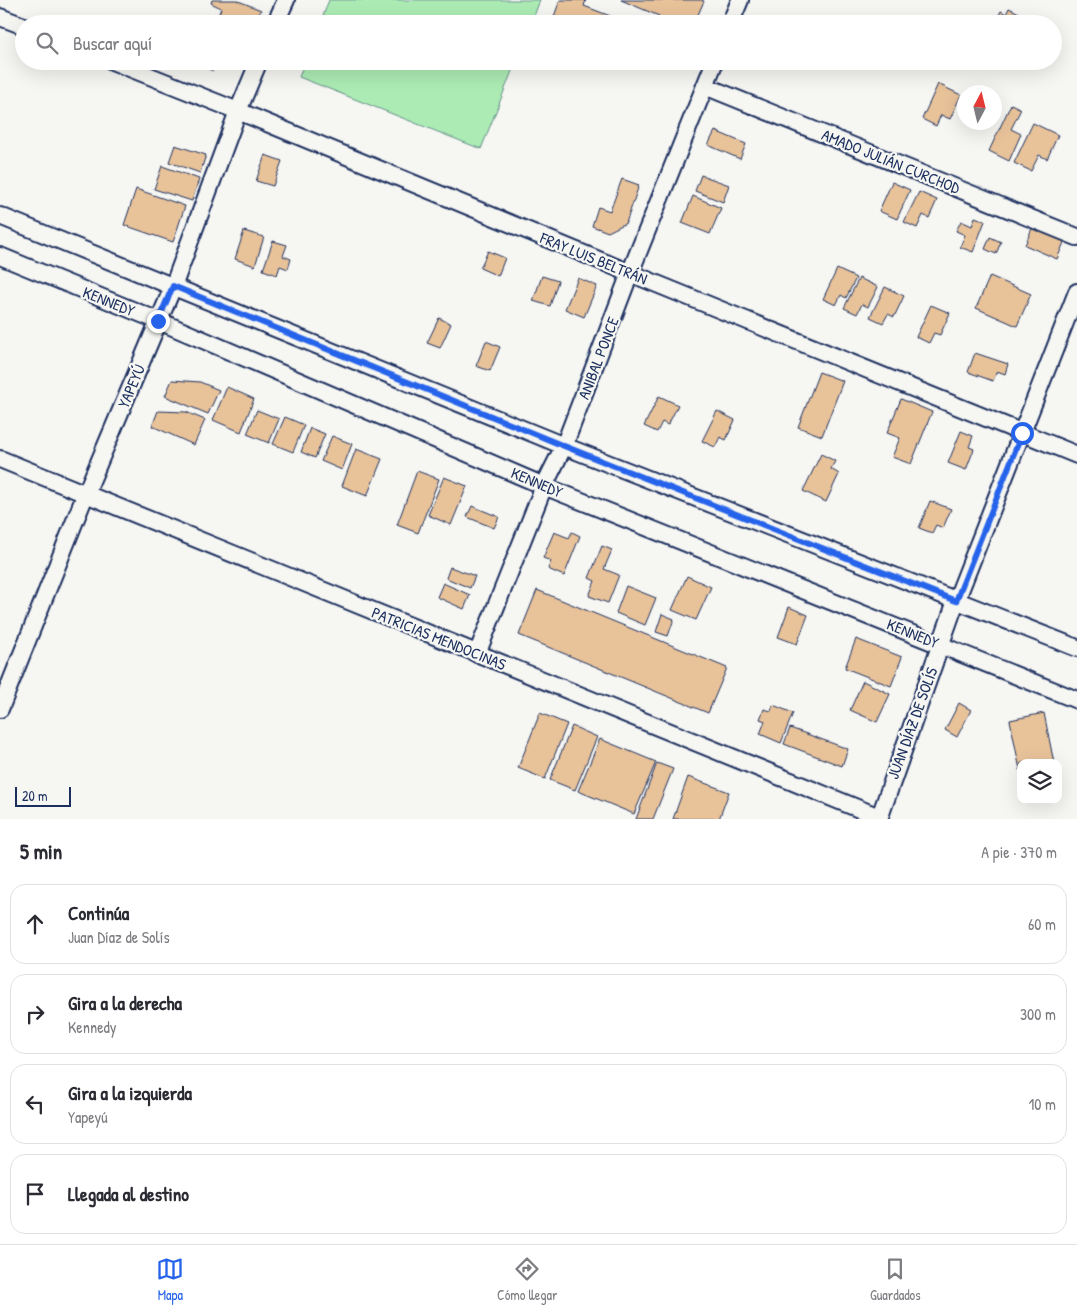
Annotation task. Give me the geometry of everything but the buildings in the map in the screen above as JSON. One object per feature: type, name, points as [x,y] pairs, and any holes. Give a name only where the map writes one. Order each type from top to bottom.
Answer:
[{"type":"street","points":[[279,15],[286,0]]},
{"type":"street","points":[[734,15],[740,0]]},
{"type":"street","points":[[0,17],[15,23]]},
{"type":"street","name":"FRAY LUIS BELTRÁN","points":[[135,70],[1077,455]]},
{"type":"street","name":"YAPEYÚ","points":[[0,709],[86,494],[173,286],[238,111],[255,70]]},
{"type":"street","name":"ANIBAL PONCE","points":[[477,654],[544,486],[564,446],[630,273],[711,70]]},
{"type":"street","name":"AMADO JULIÁN CURCHOD","points":[[705,86],[1077,236]]},
{"type":"street","points":[[0,216],[564,446],[1077,648]]},
{"type":"street","name":"KENNEDY","points":[[0,256],[158,321],[544,486],[1077,700]]},
{"type":"street","name":"JUAN DÍAZ DE SOLÍS","points":[[879,818],[956,601],[1077,292]]},
{"type":"street","name":"PATRICIAS MENDOCINAS","points":[[0,458],[879,818]]},
{"type":"green space","points":[[329,0],[540,0],[534,15],[323,15]]},
{"type":"green space","points":[[302,70],[512,70],[481,149],[299,77]]},
{"type":"route","points":[[158,321],[173,286],[564,446],[956,601],[1022,433]]}]
